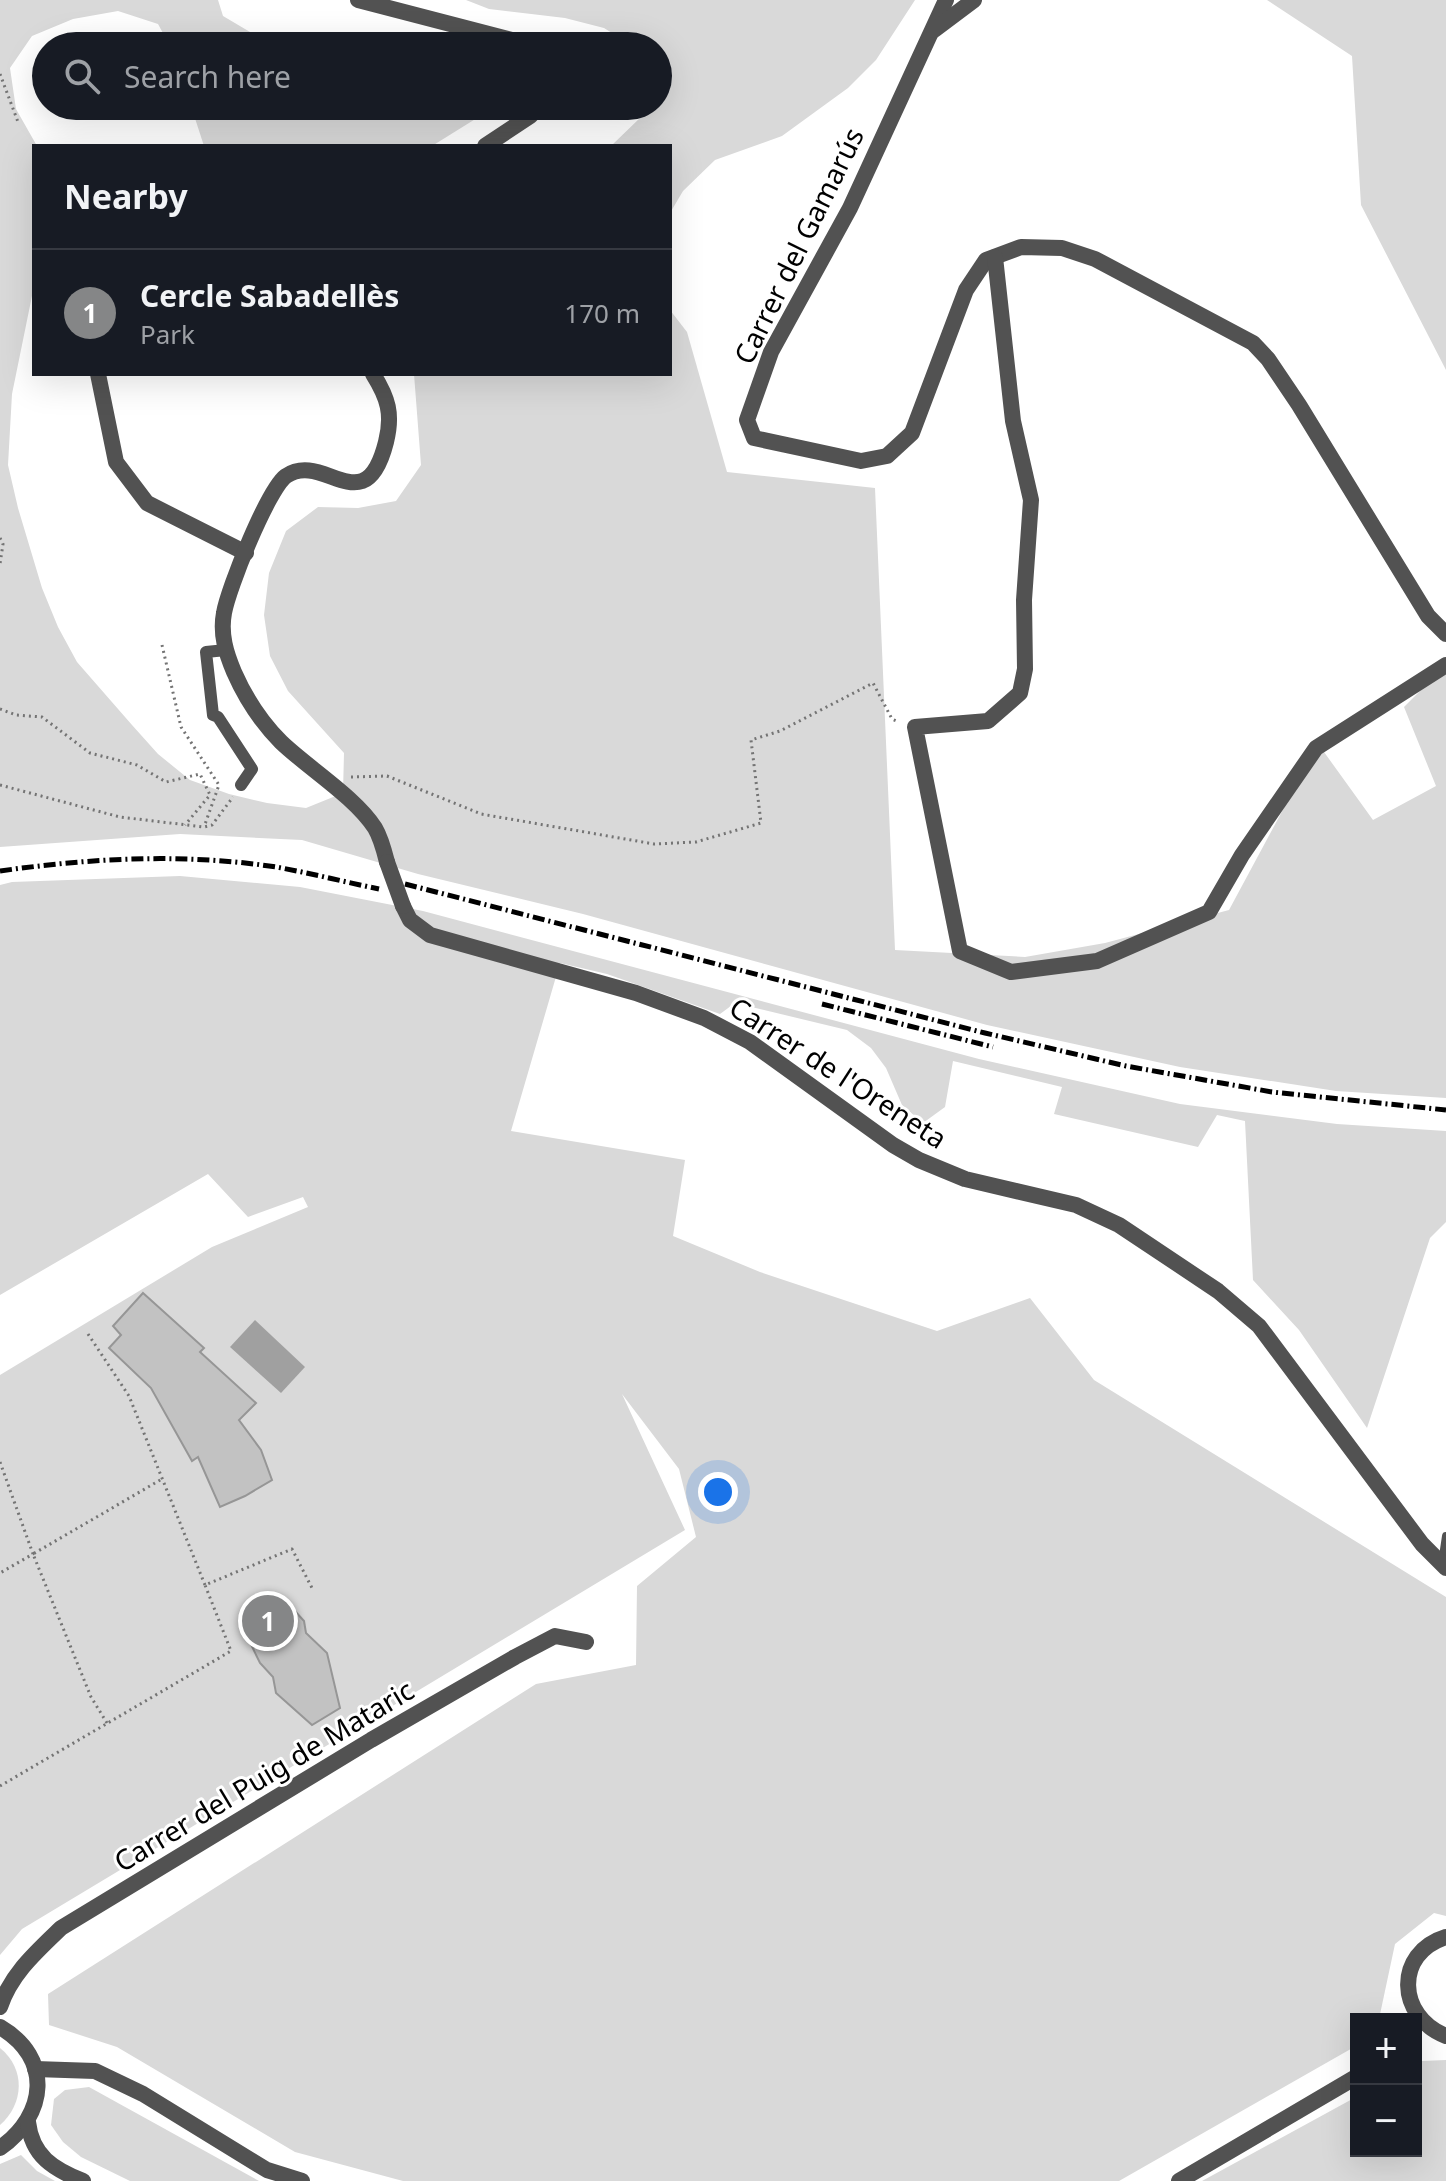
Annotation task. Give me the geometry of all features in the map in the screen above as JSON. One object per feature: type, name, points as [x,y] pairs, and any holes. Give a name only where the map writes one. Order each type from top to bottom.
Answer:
[{"type":"street","points":[[358,0],[481,32]]},
{"type":"street","name":"Carrer del Gamarús","points":[[946,0],[850,208],[771,352],[747,420],[754,438],[861,461],[887,456],[912,433],[966,290],[986,260],[995,257]]},
{"type":"street","points":[[932,31],[974,0]]},
{"type":"street","points":[[488,144],[524,120]]},
{"type":"street","points":[[1446,634],[1428,616],[1299,405],[1268,359],[1253,343],[1095,259],[1062,248],[1021,247],[995,257],[1013,421],[1031,500],[1024,600],[1025,669],[1020,693],[988,721],[915,727],[960,951],[1011,972],[1097,961],[1209,912],[1242,855],[1316,748],[1446,665]]},
{"type":"street","points":[[98,376],[116,462],[147,503],[246,553]]},
{"type":"street","points":[[323,778],[280,741],[239,684],[226,650],[222,626],[246,553],[274,491],[288,475],[310,471],[355,482],[372,476],[376,470],[386,443],[391,414],[387,399],[374,376]]},
{"type":"street","points":[[226,650],[206,652],[213,715],[218,717],[252,769],[241,785]]},
{"type":"street","name":"Carrer de l'Oreneta","points":[[323,778],[374,825],[410,920],[430,935],[636,993],[704,1018],[750,1042],[893,1145],[919,1160],[977,1182],[1076,1205],[1119,1225],[1218,1291],[1259,1326],[1422,1544],[1444,1566]]},
{"type":"street","name":"Carrer del Puig de Mataric","points":[[0,2007],[23,1966],[61,1928],[371,1740],[515,1657],[555,1636],[586,1642]]},
{"type":"street","points":[[1414,2013],[1408,1993],[1410,1971],[1420,1953],[1434,1940],[1446,1937]]},
{"type":"street","points":[[0,2027],[12,2033],[25,2048],[35,2069],[38,2090],[28,2122],[16,2137],[0,2148]]},
{"type":"street","points":[[1422,2029],[1446,2036]]},
{"type":"street","points":[[35,2069],[95,2071],[143,2094],[267,2170],[302,2181]]},
{"type":"street","points":[[1179,2181],[1350,2081]]},
{"type":"street","points":[[28,2122],[30,2136],[43,2159],[50,2166],[83,2181]]},
{"type":"lane","points":[[1444,1566],[1446,1536]]},
{"type":"path","points":[[0,74],[18,122]]},
{"type":"path","points":[[0,538],[3,544],[0,564]]},
{"type":"path","points":[[162,645],[181,727],[219,785],[204,827]]},
{"type":"path","points":[[323,778],[387,776],[481,814],[654,844],[696,842],[761,823],[751,740],[780,731],[873,683],[892,719],[915,727]]},
{"type":"path","points":[[0,709],[16,715],[42,717],[90,753],[137,765],[166,782],[200,774],[210,795],[185,825]]},
{"type":"path","points":[[0,785],[120,817],[204,827],[212,825],[241,785]]},
{"type":"path","points":[[0,1786],[231,1651],[129,1396],[88,1334]]},
{"type":"path","points":[[0,1462],[33,1554],[91,1697],[107,1723]]},
{"type":"path","points":[[0,1573],[162,1479]]},
{"type":"path","points":[[205,1585],[292,1549],[312,1588]]},
{"type":"shaded area","points":[[0,0],[218,0],[223,16],[250,32],[162,32],[158,24],[118,11],[73,19],[42,32],[32,32],[10,68],[16,109],[36,144],[32,144],[32,296],[12,394],[8,465],[42,588],[58,627],[77,662],[158,754],[190,780],[267,803],[306,808],[343,793],[344,753],[288,691],[270,656],[264,615],[269,573],[286,531],[318,507],[358,508],[396,501],[421,465],[414,376],[672,376],[672,313],[687,332],[727,472],[875,488],[895,950],[1025,957],[1105,943],[1229,910],[1316,748],[1324,752],[1373,820],[1436,786],[1404,707],[1446,665],[1446,1098],[1336,1091],[1180,1067],[987,1025],[583,914],[418,874],[302,840],[180,834],[0,847]]},
{"type":"shaded area","points":[[466,0],[915,0],[876,60],[848,88],[782,136],[715,160],[683,191],[672,210],[672,144],[613,144],[638,120],[672,120],[672,32],[610,32],[565,18],[489,9]]},
{"type":"shaded area","points":[[1267,0],[1446,0],[1446,370],[1361,205],[1352,56]]},
{"type":"shaded area","points":[[196,120],[474,120],[435,144],[203,144]]},
{"type":"shaded area","points":[[180,876],[300,887],[423,911],[979,1059],[1180,1104],[1337,1124],[1446,1131],[1446,1222],[1430,1238],[1367,1428],[1299,1330],[1253,1280],[1245,1121],[1217,1115],[1198,1147],[1054,1114],[1062,1087],[953,1061],[945,1107],[923,1123],[902,1105],[886,1068],[871,1048],[847,1030],[735,1003],[720,1014],[607,974],[560,963],[511,1131],[685,1160],[673,1236],[760,1272],[937,1331],[1030,1298],[1094,1380],[1446,1597],[1446,1916],[1434,1913],[1395,1944],[1380,2013],[1350,2013],[1350,2049],[1119,2181],[403,2181],[295,2152],[117,2047],[49,2025],[48,1994],[536,1684],[636,1665],[637,1586],[696,1537],[679,1469],[622,1394],[685,1530],[22,1929],[0,1955],[0,1375],[212,1247],[308,1207],[303,1197],[248,1217],[208,1174],[0,1295],[0,885]]},
{"type":"shaded area","points":[[255,1320],[305,1367],[281,1393],[230,1347]]},
{"type":"shaded area","points":[[0,2048],[14,2066],[19,2086],[14,2107],[0,2125]]},
{"type":"shaded area","points":[[1446,2060],[1446,2181],[1202,2181],[1350,2100],[1350,2157],[1422,2157],[1422,2061]]},
{"type":"shaded area","points":[[89,2087],[259,2181],[130,2181],[81,2157],[63,2142],[51,2125],[54,2099],[65,2090]]},
{"type":"shaded area","points":[[21,2155],[37,2171],[55,2181],[0,2181],[0,2164]]},
{"type":"building","points":[[143,1293],[204,1348],[200,1352],[256,1403],[239,1420],[261,1450],[272,1480],[220,1507],[198,1457],[192,1461],[151,1388],[109,1348],[121,1335],[113,1326]]},
{"type":"building","points":[[284,1599],[304,1621],[306,1633],[327,1653],[340,1708],[312,1725],[276,1693],[273,1677],[260,1663],[240,1622]]},
{"type":"railway","points":[[0,871],[104,860],[207,860],[276,867],[379,889]]},
{"type":"railway","points":[[405,884],[985,1033],[1126,1066],[1272,1092],[1446,1110]]},
{"type":"railway","points":[[822,1004],[993,1047]]},
{"type":"place","name":"Cercle Sabadellès","points":[[268,1621]]}]
